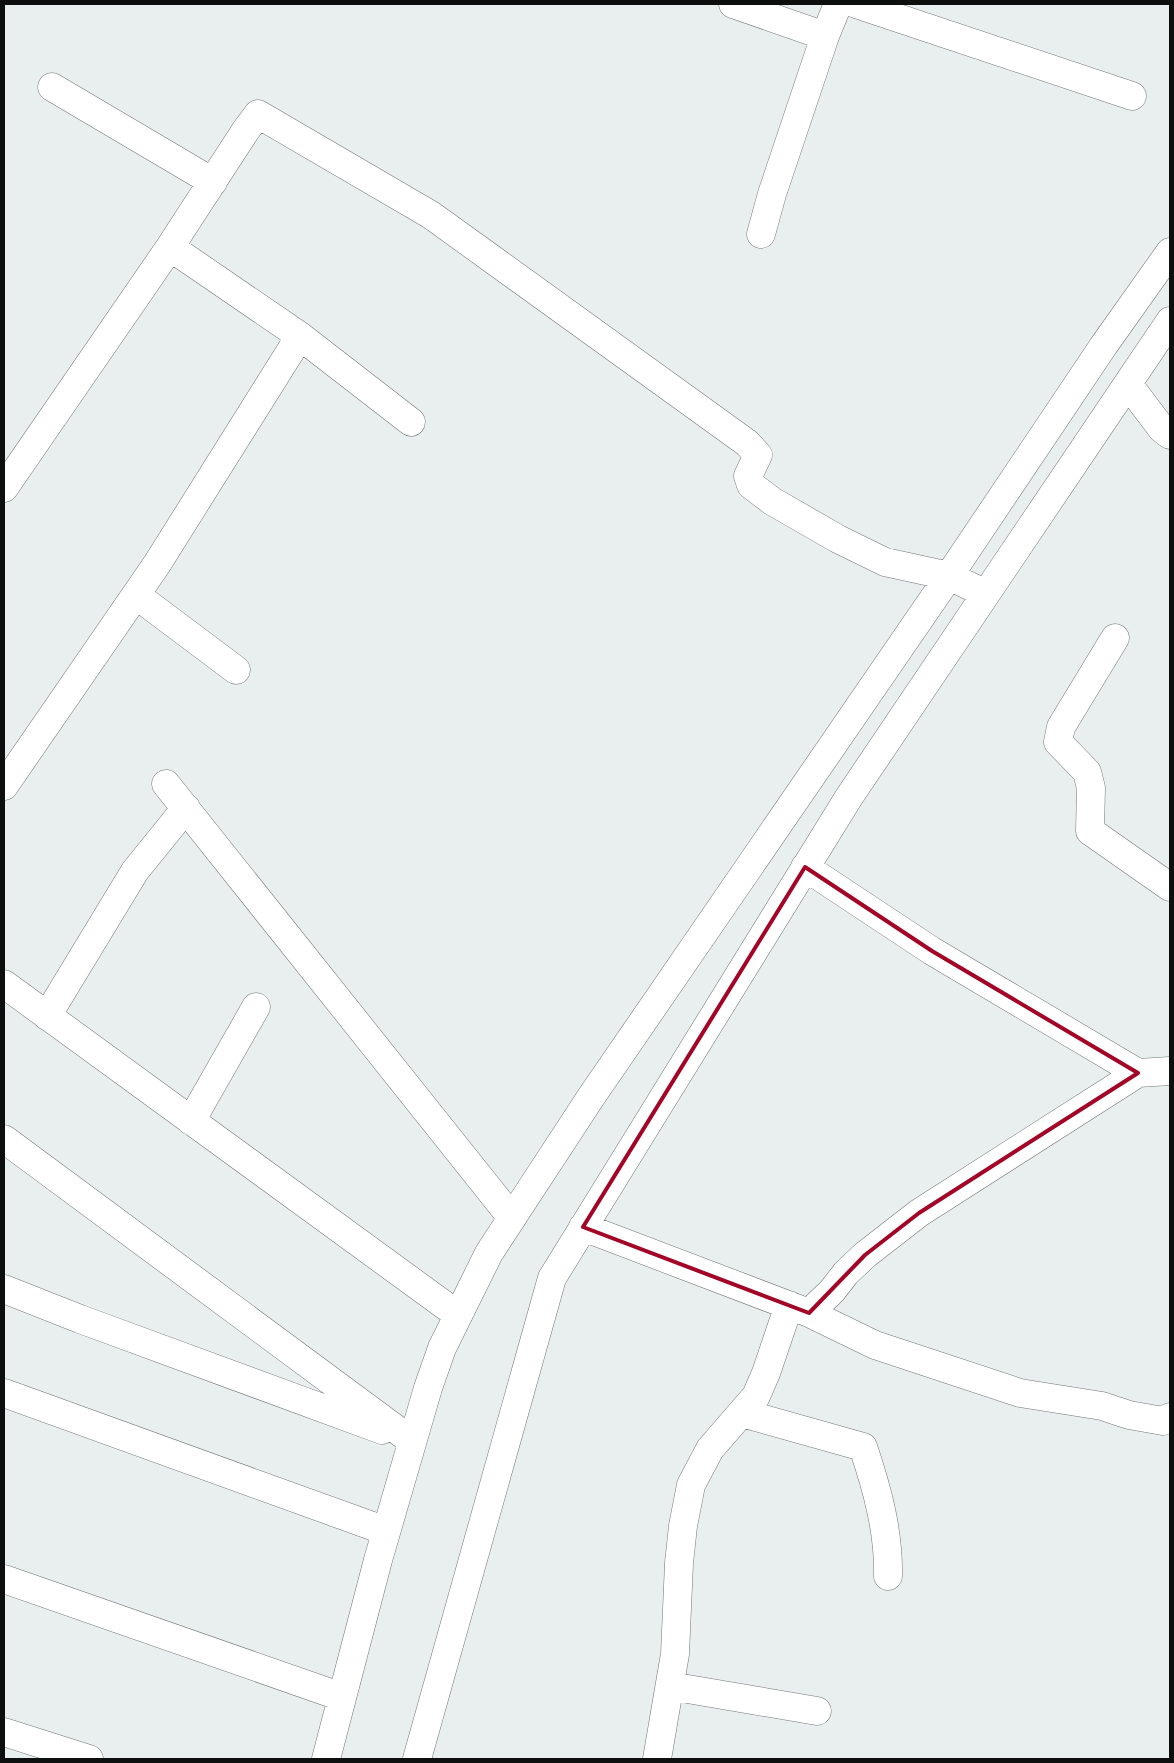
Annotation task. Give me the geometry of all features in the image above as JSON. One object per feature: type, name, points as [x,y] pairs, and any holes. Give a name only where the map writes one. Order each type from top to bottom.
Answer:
[{"type":"street","points":[[733,4],[825,36]]},
{"type":"street","points":[[761,234],[772,194],[825,36],[838,4]]},
{"type":"street","points":[[856,4],[1132,96]]},
{"type":"street","points":[[52,87],[213,182]]},
{"type":"street","points":[[4,488],[170,247],[258,114],[431,215],[747,443],[758,455],[748,476],[750,485],[772,501],[830,535],[886,562],[950,576],[986,594]]},
{"type":"street","points":[[170,247],[300,336],[411,422]]},
{"type":"street","points":[[326,1759],[386,1531],[412,1441],[442,1348],[489,1253],[596,1089],[950,576],[1104,345],[1170,252]]},
{"type":"street","points":[[417,1759],[552,1278],[849,797],[1170,321]]},
{"type":"street","points":[[4,786],[162,556],[300,336]]},
{"type":"street","points":[[1128,384],[1162,430],[1170,435]]},
{"type":"street","points":[[136,595],[236,670]]},
{"type":"street","points":[[1115,638],[1061,726],[1058,742],[1087,772],[1091,788],[1090,831],[1170,887]]},
{"type":"street","points":[[166,784],[512,1218]]},
{"type":"street","points":[[48,1016],[135,871],[186,808]]},
{"type":"street","points":[[805,867],[932,950],[1138,1073]]},
{"type":"street","points":[[4,984],[458,1315]]},
{"type":"street","points":[[190,1120],[256,1007]]},
{"type":"street","points":[[657,1759],[675,1654],[679,1563],[683,1526],[691,1485],[710,1450],[756,1396],[799,1309],[832,1291],[846,1273],[865,1255],[919,1212],[1138,1073],[1170,1071]]},
{"type":"street","points":[[4,1139],[412,1441]]},
{"type":"street","points":[[583,1227],[799,1309],[875,1345],[1020,1393],[1102,1406],[1129,1415],[1163,1420],[1170,1417]]},
{"type":"street","points":[[4,1288],[80,1319],[412,1441]]},
{"type":"street","points":[[4,1393],[386,1531]]},
{"type":"street","points":[[742,1413],[863,1447],[875,1485],[887,1537],[888,1576]]},
{"type":"street","points":[[4,1579],[342,1697]]},
{"type":"street","points":[[670,1686],[817,1711]]},
{"type":"street","points":[[4,1732],[89,1759]]},
{"type":"highlighted area","points":[[805,867],[932,951],[1138,1073],[919,1213],[865,1255],[809,1313],[583,1227]]}]
